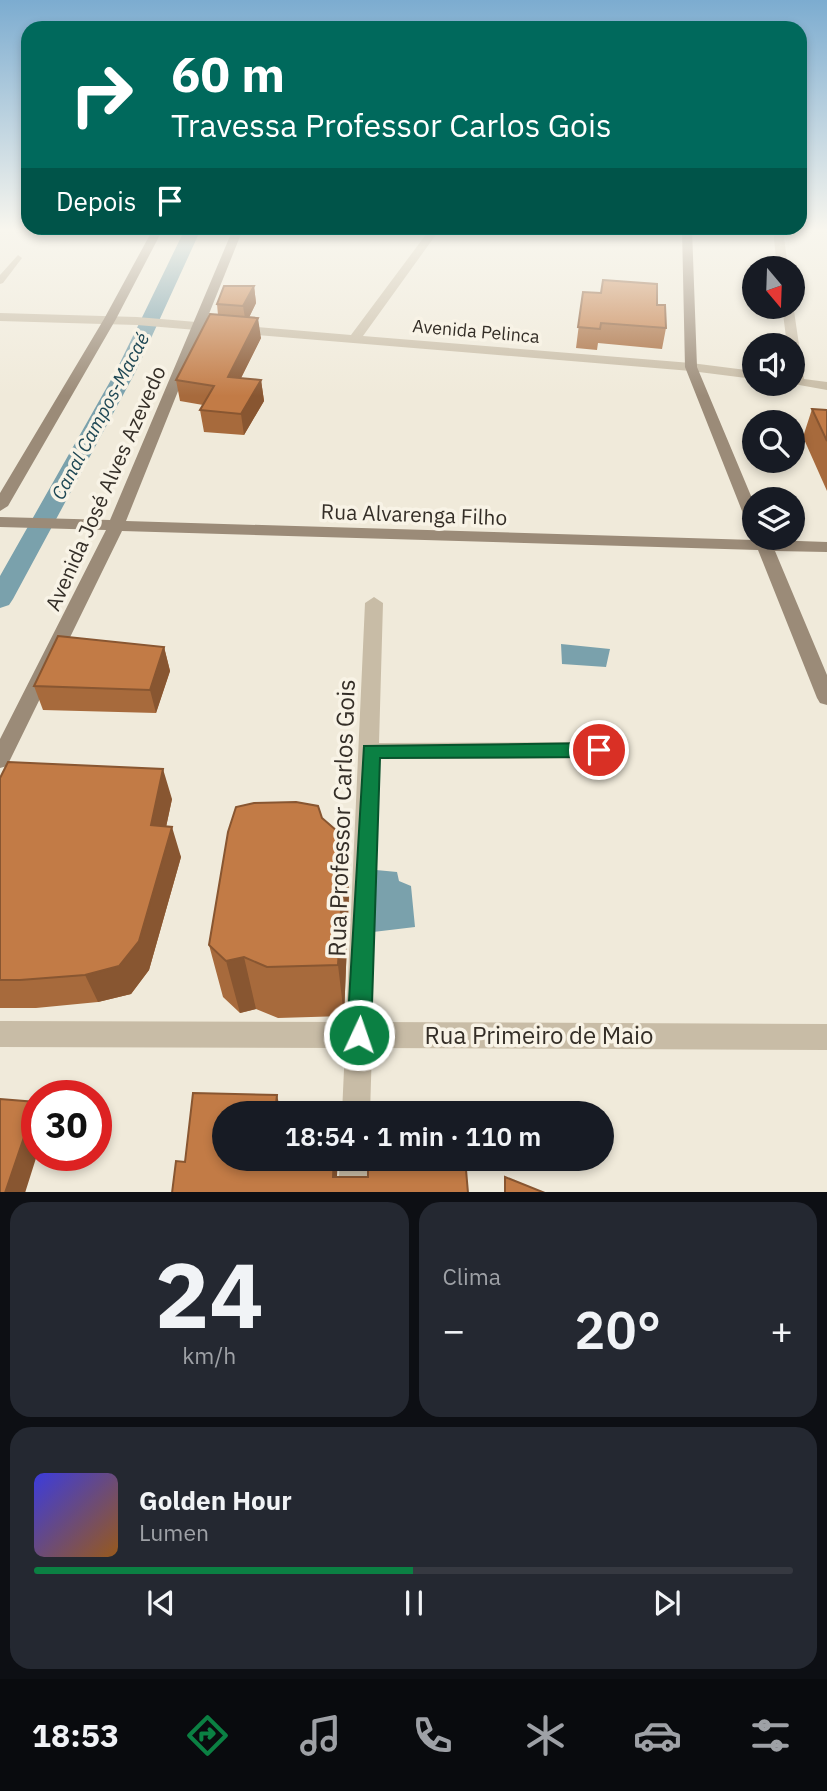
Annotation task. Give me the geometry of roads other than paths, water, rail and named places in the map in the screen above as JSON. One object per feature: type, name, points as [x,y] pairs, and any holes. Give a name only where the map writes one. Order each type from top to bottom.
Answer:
[{"type":"main road","points":[[0,506],[128,285]]},
{"type":"main road","name":"Avenida José Alves Azevedo","points":[[0,760],[116,526],[216,285]]},
{"type":"main road","points":[[689,285],[691,367],[742,492]]},
{"type":"main road","name":"Rua Alvarenga Filho","points":[[0,522],[742,541]]},
{"type":"main road","name":"Rua Alvarenga Filho","points":[[805,545],[827,547]]},
{"type":"main road","points":[[766,550],[827,698]]},
{"type":"street","points":[[355,338],[394,285]]},
{"type":"street","name":"Avenida Pelinca","points":[[0,317],[137,321],[742,373]]},
{"type":"street","points":[[805,383],[827,386]]},
{"type":"street","name":"Rua Professor Carlos Gois","points":[[356,1101],[371,751],[374,603]]},
{"type":"street","points":[[371,751],[599,750]]},
{"type":"street","name":"Rua Primeiro de Maio","points":[[0,1034],[827,1037]]},
{"type":"street","points":[[353,1192],[354,1171]]},
{"type":"water","points":[[561,644],[610,649],[606,667],[562,664]]},
{"type":"water","points":[[376,870],[397,872],[399,881],[411,886],[415,927],[373,932]]},
{"type":"waterway","name":"Canal Campos-Macaé","points":[[0,599],[126,371],[167,285]]}]
